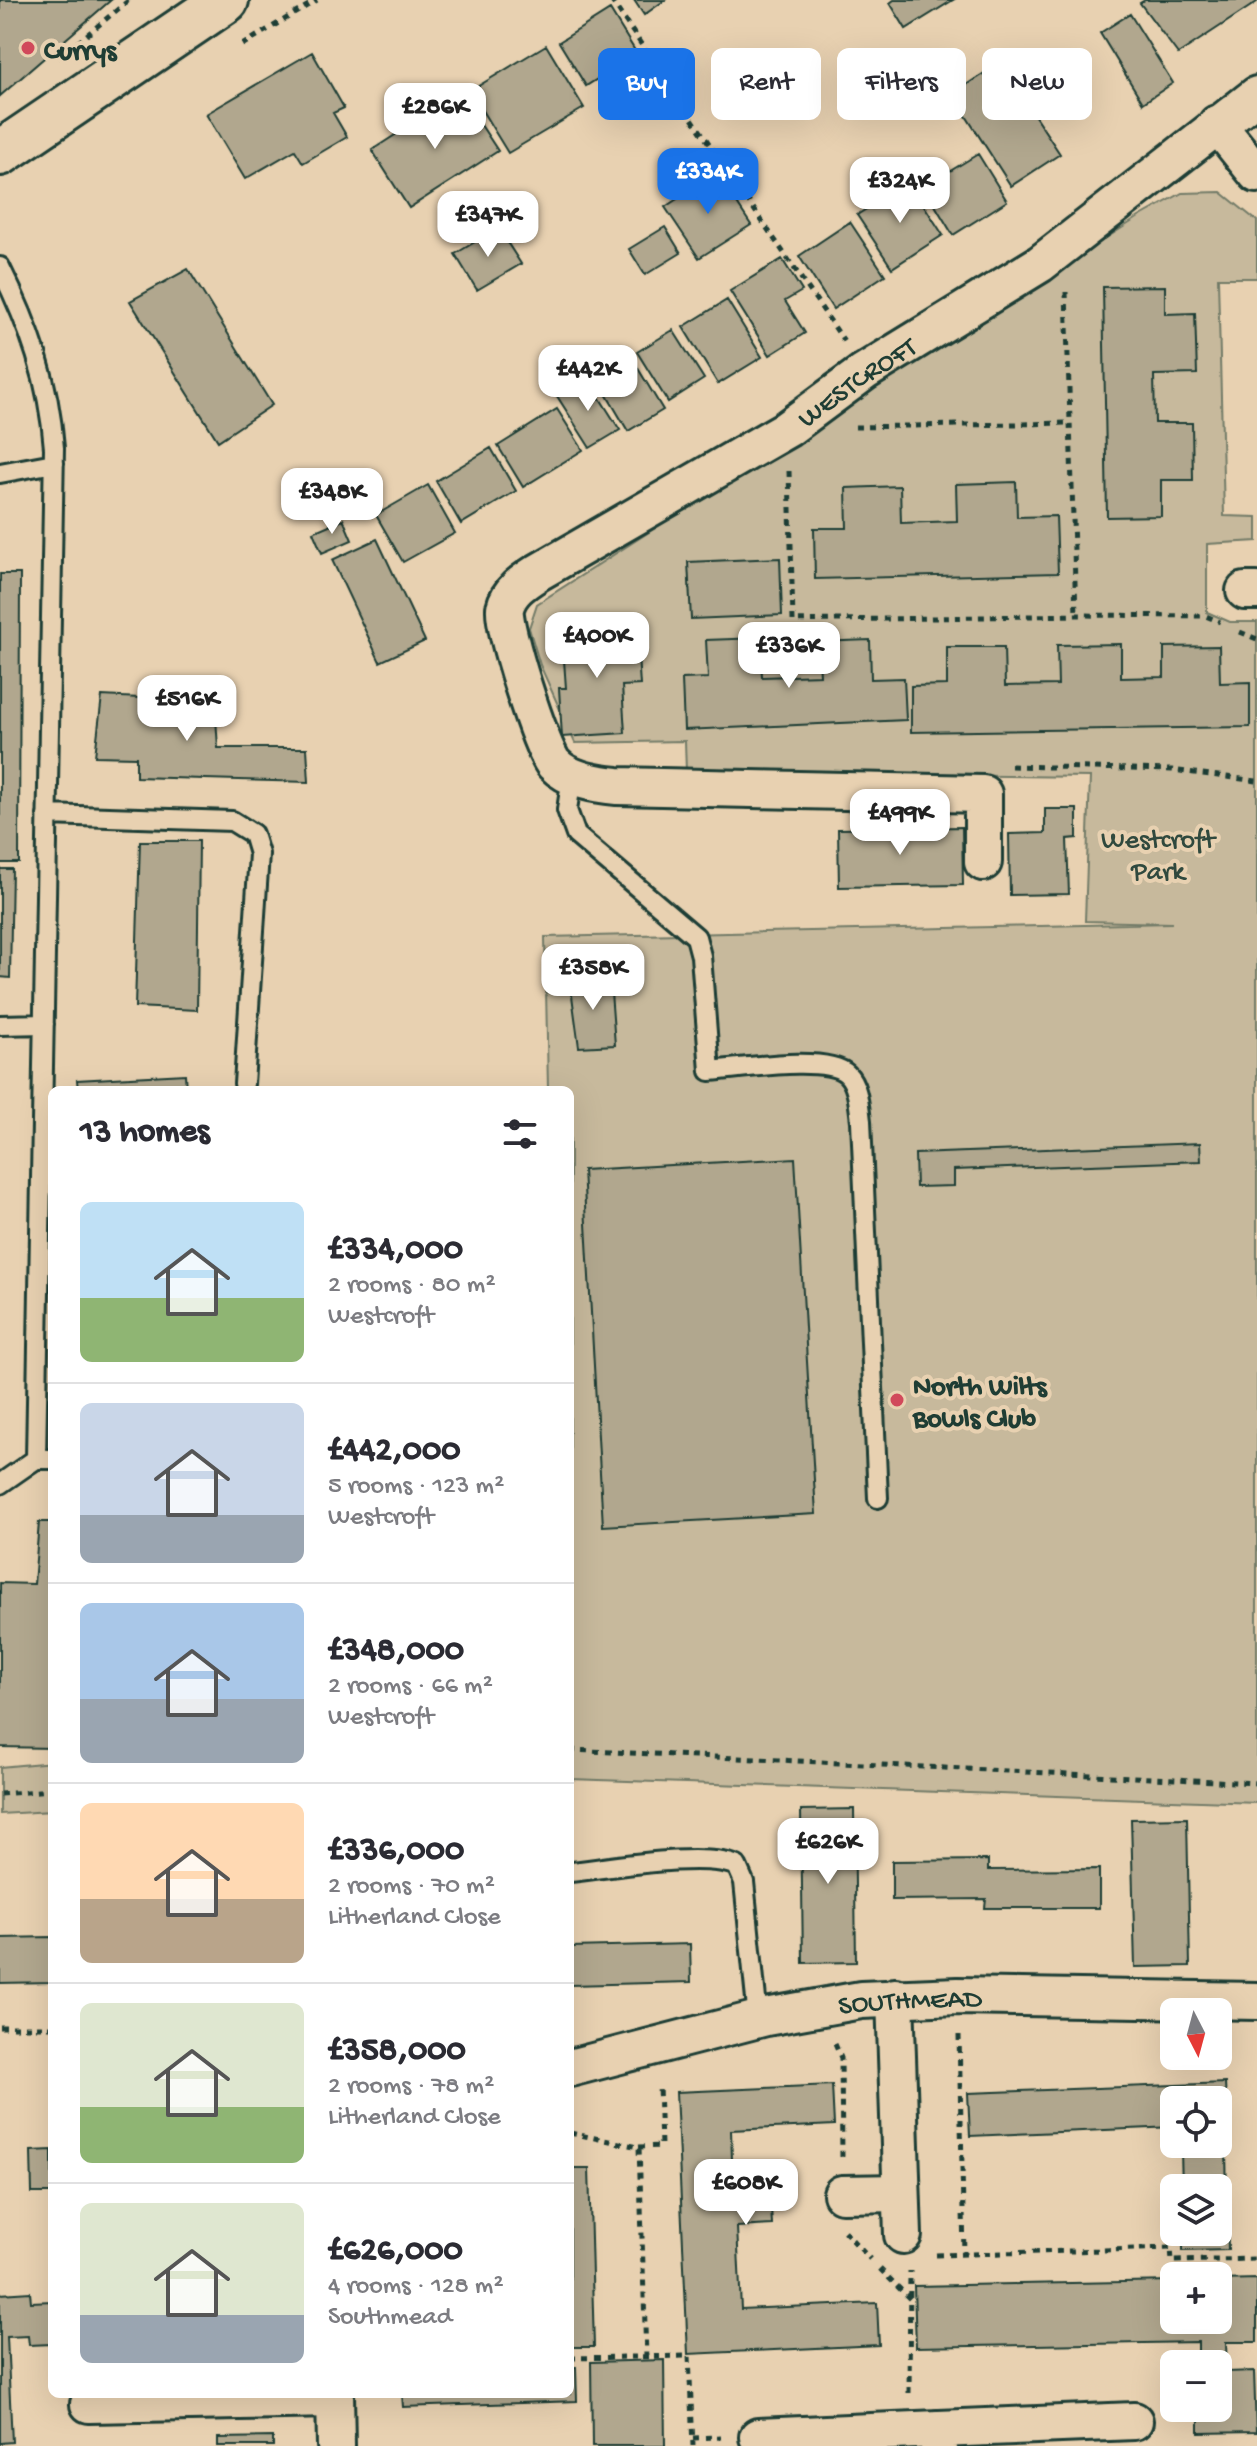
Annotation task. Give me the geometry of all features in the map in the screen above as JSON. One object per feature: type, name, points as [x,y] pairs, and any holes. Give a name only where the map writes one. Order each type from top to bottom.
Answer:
[{"type":"main road","points":[[0,153],[226,0]]},
{"type":"street","name":"WESTCROFT","points":[[572,776],[555,765],[548,755],[505,629],[503,612],[509,596],[525,580],[787,429],[864,372],[1064,247],[1257,95]]},
{"type":"street","points":[[1217,124],[1257,174]]},
{"type":"street","points":[[572,776],[617,786],[983,794],[983,862]]},
{"type":"street","points":[[895,1997],[901,2193],[912,2249]]},
{"type":"street","name":"SOUTHMEAD","points":[[574,2067],[758,2019],[828,2005],[895,1997],[1257,2001]]},
{"type":"street","points":[[842,2194],[901,2193]]},
{"type":"street","points":[[89,2404],[274,2398]]},
{"type":"street","points":[[335,2398],[336,2446]]},
{"type":"street","points":[[758,2437],[929,2435],[1134,2421]]},
{"type":"lane","points":[[0,267],[25,317],[40,358],[51,403],[54,463],[44,1024],[44,1459],[0,1484]]},
{"type":"lane","points":[[0,473],[54,463]]},
{"type":"lane","points":[[572,776],[567,810],[576,835],[696,937],[701,956],[710,1071],[821,1064],[845,1072],[852,1081],[861,1121],[878,1498]]},
{"type":"lane","points":[[47,815],[232,821],[253,834],[259,854],[244,1084]]},
{"type":"lane","points":[[0,1025],[44,1024]]},
{"type":"lane","points":[[574,1872],[666,1862],[726,1861],[737,1866],[744,1882],[758,2019]]},
{"type":"path","points":[[611,0],[864,372]]},
{"type":"path","points":[[1064,247],[1076,615]]},
{"type":"path","points":[[850,428],[1070,423]]},
{"type":"path","points":[[787,429],[793,621],[1076,615],[1206,616],[1257,639]]},
{"type":"path","points":[[574,1750],[1257,1783]]},
{"type":"path","points":[[0,1794],[48,1790]]},
{"type":"path","points":[[958,1996],[964,2254]]},
{"type":"path","points":[[0,2027],[48,2027]]},
{"type":"path","points":[[828,2039],[839,2049],[841,2058],[842,2194]]},
{"type":"path","points":[[574,2134],[639,2147],[661,2146],[659,2073]]},
{"type":"path","points":[[639,2147],[646,2356]]},
{"type":"path","points":[[929,2435],[912,2249],[964,2254],[1171,2248],[1172,2261],[1257,2259]]},
{"type":"path","points":[[574,2358],[689,2356],[693,2446]]},
{"type":"green space","name":"Westcroft Park","points":[[1221,192],[1257,221],[1257,278],[1218,278],[1224,516],[1257,517],[1257,541],[1207,544],[1207,612],[1230,622],[1257,622],[1257,1803],[574,1779],[574,1086],[548,1086],[545,937],[1172,923],[1085,921],[1090,777],[686,772],[685,741],[575,743],[540,665],[529,628],[537,604],[1139,217],[1182,193]]},
{"type":"green space","points":[[48,1762],[48,1811],[0,1814],[0,1767]]},
{"type":"building","name":"Currys","points":[[0,0],[111,0],[0,96]]},
{"type":"building","points":[[634,0],[665,0],[644,15]]},
{"type":"building","points":[[894,0],[953,0],[906,29],[890,3]]},
{"type":"building","points":[[1145,0],[1257,2],[1178,54],[1140,3]]},
{"type":"building","points":[[610,10],[633,48],[598,48],[598,78],[586,86],[559,42]]},
{"type":"building","points":[[1130,14],[1173,83],[1143,103],[1100,33]]},
{"type":"building","points":[[546,45],[584,108],[508,153],[470,91]]},
{"type":"building","points":[[312,52],[344,108],[333,113],[347,137],[303,163],[295,150],[245,179],[206,114]]},
{"type":"building","points":[[982,75],[982,120],[1038,120],[1060,154],[1011,186],[966,116],[966,85]]},
{"type":"building","points":[[460,93],[498,151],[409,208],[372,150]]},
{"type":"building","points":[[978,154],[1007,201],[953,235],[924,187]]},
{"type":"building","points":[[717,173],[751,225],[699,258],[665,207]]},
{"type":"building","points":[[909,182],[943,235],[892,268],[857,215]]},
{"type":"building","points":[[850,222],[885,275],[833,309],[799,256]]},
{"type":"building","points":[[665,227],[681,253],[645,275],[629,249]]},
{"type":"building","points":[[498,228],[521,264],[477,290],[455,254]]},
{"type":"building","points":[[782,259],[802,291],[785,301],[805,333],[770,355],[730,291]]},
{"type":"building","points":[[188,269],[272,405],[218,441],[130,301]]},
{"type":"building","points":[[1165,286],[1165,314],[1195,313],[1197,374],[1154,375],[1155,423],[1192,423],[1193,480],[1161,480],[1161,516],[1107,517],[1103,287]]},
{"type":"building","points":[[727,300],[762,357],[718,384],[683,327]]},
{"type":"building","points":[[673,330],[704,379],[668,402],[637,352]]},
{"type":"building","points":[[627,350],[663,410],[628,431],[592,370]]},
{"type":"building","points":[[587,378],[620,430],[590,448],[557,396]]},
{"type":"building","points":[[557,409],[583,450],[523,487],[498,446]]},
{"type":"building","points":[[491,448],[516,491],[461,524],[436,481]]},
{"type":"building","points":[[1016,482],[1017,517],[1056,516],[1058,573],[815,579],[814,528],[847,528],[846,488],[900,486],[901,523],[957,521],[956,484]]},
{"type":"building","points":[[428,485],[455,533],[403,562],[376,515]]},
{"type":"building","points":[[343,519],[352,540],[322,553],[313,532]]},
{"type":"building","points":[[377,539],[425,641],[380,662],[332,560]]},
{"type":"building","points":[[780,558],[782,615],[691,619],[688,562]]},
{"type":"building","points":[[0,574],[20,574],[19,863],[0,863]]},
{"type":"building","points":[[636,627],[640,685],[622,686],[625,733],[562,737],[559,688],[566,688],[562,632]]},
{"type":"building","points":[[760,638],[762,677],[820,675],[818,642],[870,640],[871,679],[904,678],[906,720],[684,730],[682,679],[708,678],[706,640]]},
{"type":"building","points":[[1121,644],[1121,678],[1164,677],[1164,647],[1219,646],[1220,683],[1250,682],[1250,727],[911,732],[911,686],[947,685],[947,647],[1004,647],[1005,686],[1058,685],[1057,645]]},
{"type":"building","points":[[102,696],[215,702],[218,748],[307,748],[309,782],[136,777],[136,757],[95,756]]},
{"type":"building","points":[[1045,809],[1077,809],[1077,838],[1067,839],[1069,894],[1010,895],[1009,834],[1045,833]]},
{"type":"building","points":[[962,827],[963,885],[839,887],[838,829]]},
{"type":"building","points":[[140,841],[199,841],[197,1010],[135,1007]]},
{"type":"building","points":[[0,869],[12,869],[10,978],[0,977]]},
{"type":"building","points":[[610,979],[615,1045],[579,1047],[570,981]]},
{"type":"building","points":[[185,1074],[186,1086],[78,1086],[77,1080]]},
{"type":"building","points":[[1200,1143],[1201,1161],[954,1170],[954,1186],[916,1187],[915,1154]]},
{"type":"building","points":[[795,1158],[816,1514],[603,1526],[583,1170]]},
{"type":"building","points":[[39,1522],[48,1522],[48,1748],[0,1747],[0,1583],[34,1584]]},
{"type":"building","points":[[854,1809],[856,1962],[803,1963],[801,1810]]},
{"type":"building","points":[[1187,1818],[1190,1966],[1135,1967],[1131,1819]]},
{"type":"building","points":[[988,1860],[988,1870],[1099,1869],[1099,1908],[985,1908],[986,1899],[892,1900],[892,1861]]},
{"type":"building","points":[[48,1937],[48,1982],[0,1983],[0,1938]]},
{"type":"building","points":[[690,1944],[691,1982],[574,1985],[574,1947]]},
{"type":"building","points":[[1225,2083],[1225,2086],[1160,2086],[1160,2128],[970,2136],[968,2093]]},
{"type":"building","points":[[832,2085],[834,2125],[731,2130],[733,2189],[770,2188],[772,2225],[737,2227],[741,2309],[877,2303],[879,2345],[688,2354],[676,2092]]},
{"type":"building","points":[[48,2150],[48,2193],[32,2193],[31,2151]]},
{"type":"building","points":[[1181,2158],[1226,2158],[1226,2174],[1182,2174]]},
{"type":"building","points":[[574,2168],[589,2168],[594,2347],[574,2347]]},
{"type":"building","points":[[1183,2246],[1228,2246],[1228,2250],[1183,2251]]},
{"type":"building","points":[[1257,2279],[1257,2342],[1226,2342],[1226,2350],[1198,2350],[1198,2342],[916,2347],[914,2286],[1160,2281],[1160,2334],[1232,2334],[1232,2280]]},
{"type":"building","points":[[30,2292],[31,2302],[48,2301],[48,2344],[29,2345],[28,2336],[7,2337],[12,2442],[0,2443],[0,2294]]},
{"type":"building","points":[[664,2360],[665,2446],[592,2446],[591,2362]]},
{"type":"building","points":[[576,2367],[577,2401],[403,2407],[402,2398],[574,2398]]},
{"type":"building","points":[[1254,2371],[1256,2432],[1199,2433],[1199,2422],[1232,2422],[1232,2372]]},
{"type":"building","points":[[273,2437],[273,2446],[218,2446],[218,2438]]},
{"type":"place","name":"Currys","points":[[28,48]]},
{"type":"place","name":"North Wilts Bowls Club","points":[[897,1400]]}]
